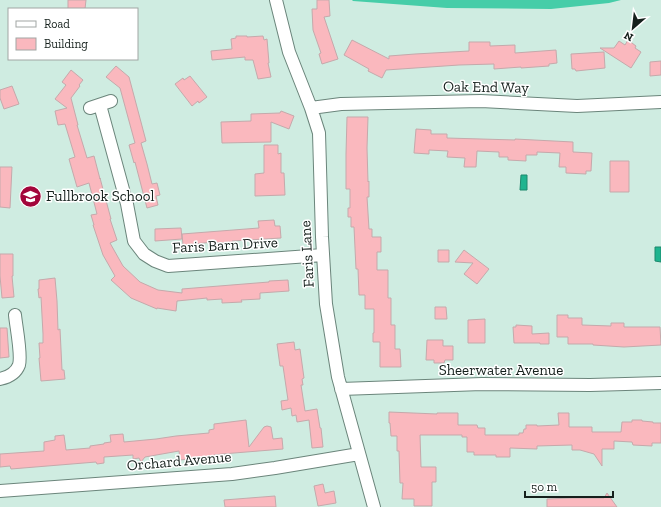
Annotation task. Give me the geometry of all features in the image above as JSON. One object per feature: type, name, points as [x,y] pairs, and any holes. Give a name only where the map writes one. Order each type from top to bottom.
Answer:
[{"type":"street","name":"Faris Lane","points":[[276,0],[289,52],[319,133],[326,304],[338,377],[374,507]]},
{"type":"street","name":"Oak End Way","points":[[311,108],[341,104],[481,100],[577,106],[661,102]]},
{"type":"street","name":"Faris Barn Drive","points":[[111,101],[95,106],[127,204],[134,240],[144,254],[168,266],[323,255]]},
{"type":"street","points":[[0,379],[10,376],[16,370],[19,363],[15,314]]},
{"type":"street","name":"Sheerwater Avenue","points":[[342,389],[482,384],[661,384]]},
{"type":"street","name":"Orchard Avenue","points":[[0,491],[232,474],[359,454]]},
{"type":"shaded area","points":[[352,0],[621,0],[609,3],[551,9],[447,8]]},
{"type":"shaded area","points":[[521,175],[527,175],[527,190],[520,190]]},
{"type":"shaded area","points":[[655,247],[661,247],[661,262],[655,261]]},
{"type":"building","points":[[68,0],[86,0],[85,8],[68,8]]},
{"type":"building","points":[[317,0],[329,0],[330,16],[324,17],[338,59],[322,64],[319,54],[321,53],[313,30],[312,9],[317,9]]},
{"type":"building","points":[[236,36],[263,36],[264,40],[267,39],[268,63],[271,77],[258,79],[253,60],[245,60],[245,57],[212,60],[211,51],[232,49],[231,39],[236,38]]},
{"type":"building","points":[[352,40],[389,59],[389,56],[469,51],[469,42],[490,42],[490,46],[515,45],[515,53],[556,50],[557,63],[549,64],[549,66],[521,68],[494,69],[494,64],[386,70],[382,78],[368,71],[369,69],[344,55]]},
{"type":"building","points":[[628,40],[641,52],[631,68],[600,48],[614,48],[619,41],[625,45]]},
{"type":"building","points":[[604,52],[605,68],[576,71],[575,69],[572,69],[571,54]]},
{"type":"building","points":[[661,61],[661,75],[650,76],[650,62]]},
{"type":"building","points":[[116,66],[129,77],[146,141],[141,143],[152,184],[157,183],[160,195],[156,196],[158,205],[147,208],[129,145],[135,143],[120,88],[106,77]]},
{"type":"building","points":[[71,70],[83,80],[71,98],[87,158],[94,156],[110,219],[117,240],[110,243],[123,266],[140,282],[158,290],[182,293],[182,289],[288,280],[289,291],[260,293],[260,299],[241,300],[242,302],[222,303],[222,299],[207,300],[207,298],[177,301],[176,311],[157,309],[131,298],[111,280],[115,276],[103,255],[93,225],[91,215],[97,214],[89,183],[77,187],[69,159],[75,157],[65,124],[58,125],[55,111],[67,108],[55,99],[66,85],[62,82]]},
{"type":"building","points":[[190,76],[207,97],[199,103],[198,101],[192,106],[175,84],[183,78],[184,80]]},
{"type":"building","points":[[12,86],[19,104],[4,109],[0,98],[0,90]]},
{"type":"building","points":[[281,111],[294,116],[289,129],[271,122],[271,142],[222,143],[221,122],[251,121],[251,114],[280,113]]},
{"type":"building","points":[[347,117],[368,117],[367,148],[369,197],[367,197],[369,229],[372,229],[372,237],[381,237],[381,252],[377,252],[377,270],[388,270],[388,298],[391,298],[391,325],[395,325],[395,349],[400,349],[401,367],[380,367],[380,342],[373,342],[374,309],[365,309],[365,295],[359,295],[354,227],[351,227],[351,217],[348,217],[348,208],[350,208],[350,189],[346,189]]},
{"type":"building","points":[[416,129],[431,130],[431,134],[447,134],[447,138],[573,142],[573,152],[592,153],[591,171],[586,171],[586,174],[566,173],[566,167],[559,167],[560,153],[537,152],[537,155],[526,155],[526,161],[508,160],[508,157],[499,157],[499,152],[477,151],[476,167],[464,167],[465,158],[447,157],[448,151],[429,150],[429,154],[414,153]]},
{"type":"building","points":[[264,145],[278,145],[278,154],[281,153],[281,173],[284,173],[285,195],[255,196],[255,174],[264,173]]},
{"type":"building","points":[[610,161],[629,161],[629,192],[610,192]]},
{"type":"building","points":[[0,167],[12,167],[10,208],[0,207]]},
{"type":"building","points":[[274,220],[275,226],[280,226],[281,238],[183,245],[182,234],[259,228],[258,221]]},
{"type":"building","points":[[181,228],[182,239],[155,241],[155,229]]},
{"type":"building","points":[[438,250],[449,250],[449,262],[438,262]]},
{"type":"building","points":[[464,250],[489,269],[477,284],[464,274],[473,263],[455,262]]},
{"type":"building","points":[[0,254],[13,254],[12,276],[14,297],[2,298]]},
{"type":"building","points":[[55,278],[58,330],[60,329],[62,370],[64,370],[65,379],[41,381],[39,343],[43,343],[43,334],[41,297],[39,298],[38,289],[39,280]]},
{"type":"building","points":[[435,307],[446,307],[447,319],[435,319]]},
{"type":"building","points":[[557,315],[568,315],[568,318],[582,318],[582,325],[611,326],[611,323],[624,323],[624,327],[660,327],[661,345],[624,347],[593,344],[568,344],[568,337],[557,337]]},
{"type":"building","points":[[485,319],[485,343],[468,343],[468,320]]},
{"type":"building","points":[[516,325],[532,326],[532,334],[549,333],[549,344],[514,343],[513,327],[516,327]]},
{"type":"building","points":[[0,328],[7,328],[9,357],[0,358]]},
{"type":"building","points":[[427,340],[443,340],[443,346],[453,346],[453,360],[445,360],[444,363],[434,363],[434,360],[426,360]]},
{"type":"building","points":[[294,342],[295,350],[300,349],[304,378],[302,379],[303,385],[301,385],[305,411],[317,409],[323,447],[312,448],[309,420],[297,422],[296,415],[292,416],[291,408],[282,410],[281,401],[288,400],[283,366],[280,366],[277,344]]},
{"type":"building","points":[[389,412],[437,414],[458,413],[458,425],[477,425],[478,428],[485,428],[485,435],[519,435],[519,433],[523,433],[524,429],[526,429],[526,425],[559,425],[558,413],[569,413],[569,427],[592,427],[592,432],[621,432],[622,422],[642,420],[653,423],[661,423],[661,443],[652,443],[652,446],[633,445],[632,442],[614,441],[614,449],[602,449],[602,466],[594,454],[580,450],[572,450],[572,445],[537,446],[537,449],[510,448],[510,457],[496,457],[496,455],[474,455],[474,452],[467,452],[467,437],[462,437],[462,435],[420,435],[421,467],[436,467],[436,482],[432,482],[432,506],[414,506],[414,499],[402,499],[403,483],[400,483],[397,436],[391,436]]},
{"type":"building","points":[[246,420],[249,447],[264,427],[267,426],[271,427],[273,439],[282,438],[283,449],[222,454],[180,460],[179,451],[145,457],[141,462],[139,458],[133,459],[133,455],[104,457],[104,463],[97,464],[96,462],[11,469],[10,466],[0,467],[0,454],[44,451],[44,442],[55,440],[55,436],[64,435],[66,450],[90,448],[90,446],[111,442],[110,435],[123,434],[124,442],[156,439],[209,433],[209,430],[214,429],[214,424]]},
{"type":"building","points":[[323,484],[325,493],[334,491],[336,503],[318,506],[314,486]]},
{"type":"building","points":[[607,493],[617,507],[547,507],[547,499],[604,498]]},
{"type":"building","points":[[275,496],[276,507],[225,507],[224,500]]},
{"type":"place","name":"Fullbrook School","points":[[31,196]]}]
